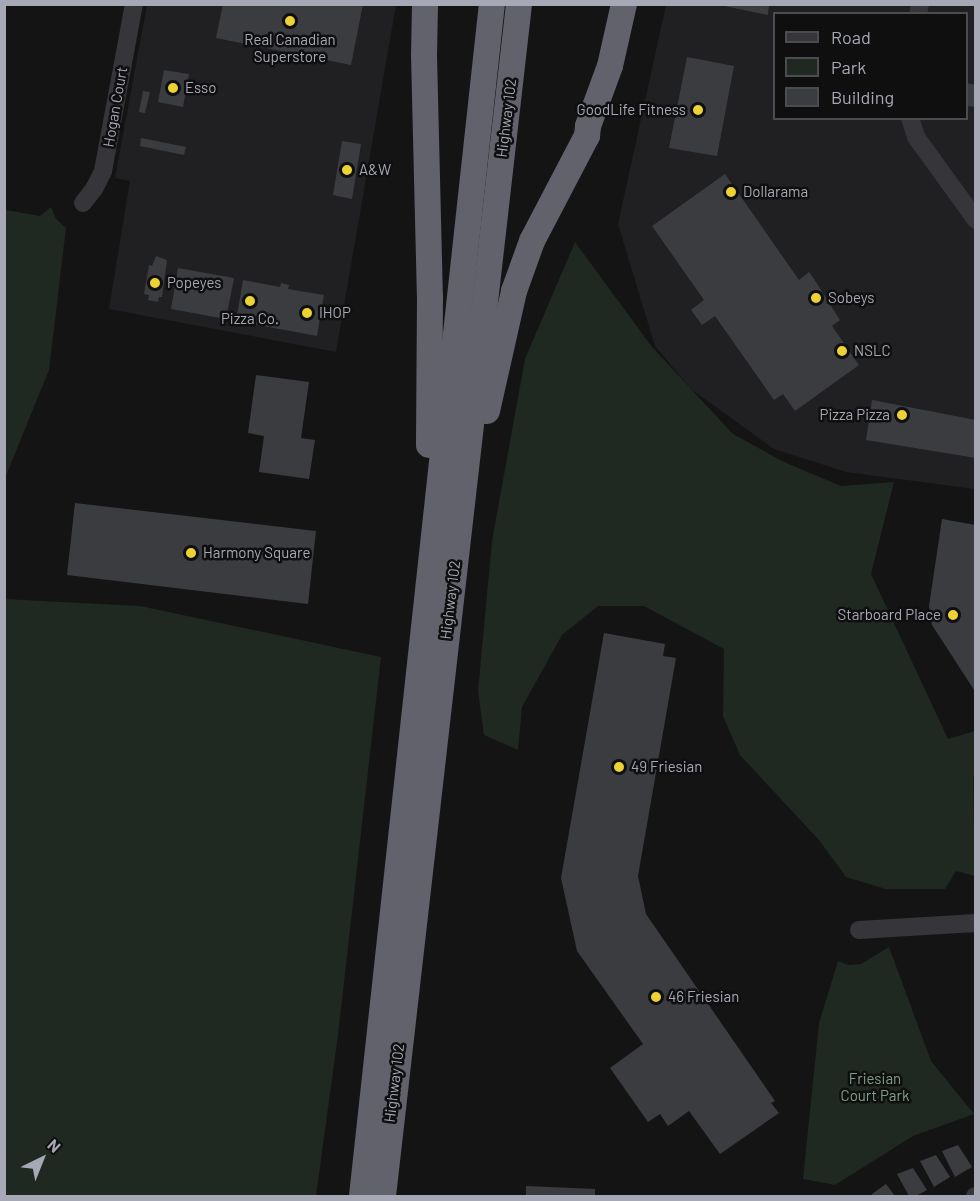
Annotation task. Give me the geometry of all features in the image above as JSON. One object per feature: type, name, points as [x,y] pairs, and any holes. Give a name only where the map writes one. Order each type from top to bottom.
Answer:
[{"type":"highway","points":[[425,4],[424,55],[430,297],[441,573]]},
{"type":"highway","name":"Highway 102","points":[[383,1197],[492,4]]},
{"type":"highway","name":"Highway 102","points":[[362,1197],[441,573],[519,4]]},
{"type":"highway","points":[[441,573],[514,291],[532,241],[587,136],[588,126],[610,66],[624,4]]},
{"type":"highway","points":[[587,136],[595,132],[607,108],[620,74],[639,4]]},
{"type":"street","name":"Hogan Court","points":[[82,203],[94,189],[103,171],[134,4]]},
{"type":"street","points":[[911,120],[916,137],[975,220]]},
{"type":"street","points":[[859,930],[975,923]]},
{"type":"shaded area","points":[[147,5],[396,5],[336,352],[109,309],[130,181],[115,178]]},
{"type":"shaded area","points":[[666,5],[975,5],[975,489],[846,472],[774,449],[691,389],[655,346],[618,224]]},
{"type":"green space","points":[[51,207],[56,219],[66,228],[49,370],[5,478],[5,210],[40,216]]},
{"type":"green space","points":[[575,242],[652,347],[733,434],[784,462],[841,486],[894,482],[871,574],[948,739],[975,731],[975,776],[973,777],[975,876],[956,871],[945,889],[886,889],[846,877],[819,840],[740,755],[723,716],[724,649],[644,606],[598,606],[562,635],[522,707],[518,750],[484,735],[478,691],[492,541],[525,359]]},
{"type":"green space","points":[[4,599],[140,606],[381,657],[338,1035],[316,1196],[5,1196]]},
{"type":"green space","name":"Friesian Court Park","points":[[889,947],[931,1061],[974,1114],[913,1136],[835,1185],[803,1179],[819,1023],[838,961],[848,965],[861,964]]},
{"type":"building","name":"Real Canadian Superstore","points":[[223,4],[363,4],[351,65],[216,38]]},
{"type":"building","points":[[715,4],[769,4],[768,15]]},
{"type":"building","points":[[687,57],[734,66],[717,156],[669,148]]},
{"type":"building","name":"Esso","points":[[164,70],[189,74],[183,107],[158,102]]},
{"type":"building","points":[[968,83],[976,85],[976,107],[968,106]]},
{"type":"building","points":[[143,91],[150,92],[145,113],[139,112]]},
{"type":"building","points":[[141,138],[186,147],[184,155],[140,146]]},
{"type":"building","name":"A&W","points":[[342,141],[361,144],[352,199],[333,195]]},
{"type":"building","points":[[725,174],[799,280],[809,272],[814,279],[840,320],[832,326],[859,365],[795,411],[783,394],[774,400],[715,316],[702,325],[691,310],[704,300],[652,226]]},
{"type":"building","name":"Popeyes","points":[[156,256],[167,260],[162,297],[159,297],[158,302],[148,300],[149,295],[144,294],[149,265],[152,266]]},
{"type":"building","points":[[178,268],[234,278],[226,319],[171,309]]},
{"type":"building","points":[[243,280],[280,287],[281,283],[289,285],[288,289],[324,295],[317,336],[236,321]]},
{"type":"building","points":[[256,375],[309,382],[301,438],[315,440],[309,479],[259,472],[264,436],[248,433]]},
{"type":"building","points":[[872,400],[976,420],[976,458],[866,440]]},
{"type":"building","name":"Harmony Square","points":[[75,503],[316,531],[308,604],[67,575]]},
{"type":"building","name":"Starboard Place","points":[[942,519],[976,525],[976,693],[932,625],[929,606]]},
{"type":"building","points":[[604,633],[665,644],[663,656],[676,658],[638,876],[646,914],[775,1101],[771,1103],[779,1113],[720,1154],[689,1111],[668,1126],[660,1114],[648,1122],[610,1068],[643,1044],[577,951],[561,878]]},
{"type":"building","points":[[958,1145],[972,1167],[955,1177],[942,1151]]},
{"type":"building","points":[[936,1155],[950,1177],[934,1187],[920,1161]]},
{"type":"building","points":[[913,1168],[927,1190],[916,1196],[909,1196],[897,1174]]},
{"type":"building","points":[[886,1184],[895,1196],[873,1196],[872,1194]]},
{"type":"building","points":[[526,1186],[595,1189],[595,1196],[526,1196]]},
{"type":"place","name":"Real Canadian Superstore","points":[[290,21]]},
{"type":"place","name":"Esso","points":[[173,88]]},
{"type":"place","name":"GoodLife Fitness","points":[[698,110]]},
{"type":"place","name":"A&W","points":[[347,170]]},
{"type":"place","name":"Dollarama","points":[[731,192]]},
{"type":"place","name":"Popeyes","points":[[155,283]]},
{"type":"place","name":"Sobeys","points":[[816,298]]},
{"type":"place","name":"Pizza Co.","points":[[250,301]]},
{"type":"place","name":"IHOP","points":[[307,313]]},
{"type":"place","name":"NSLC","points":[[842,351]]},
{"type":"place","name":"Pizza Pizza","points":[[902,415]]},
{"type":"place","name":"Harmony Square","points":[[191,553]]},
{"type":"place","name":"Starboard Place","points":[[953,615]]},
{"type":"place","name":"49 Friesian","points":[[619,767]]},
{"type":"place","name":"46 Friesian","points":[[656,997]]}]
